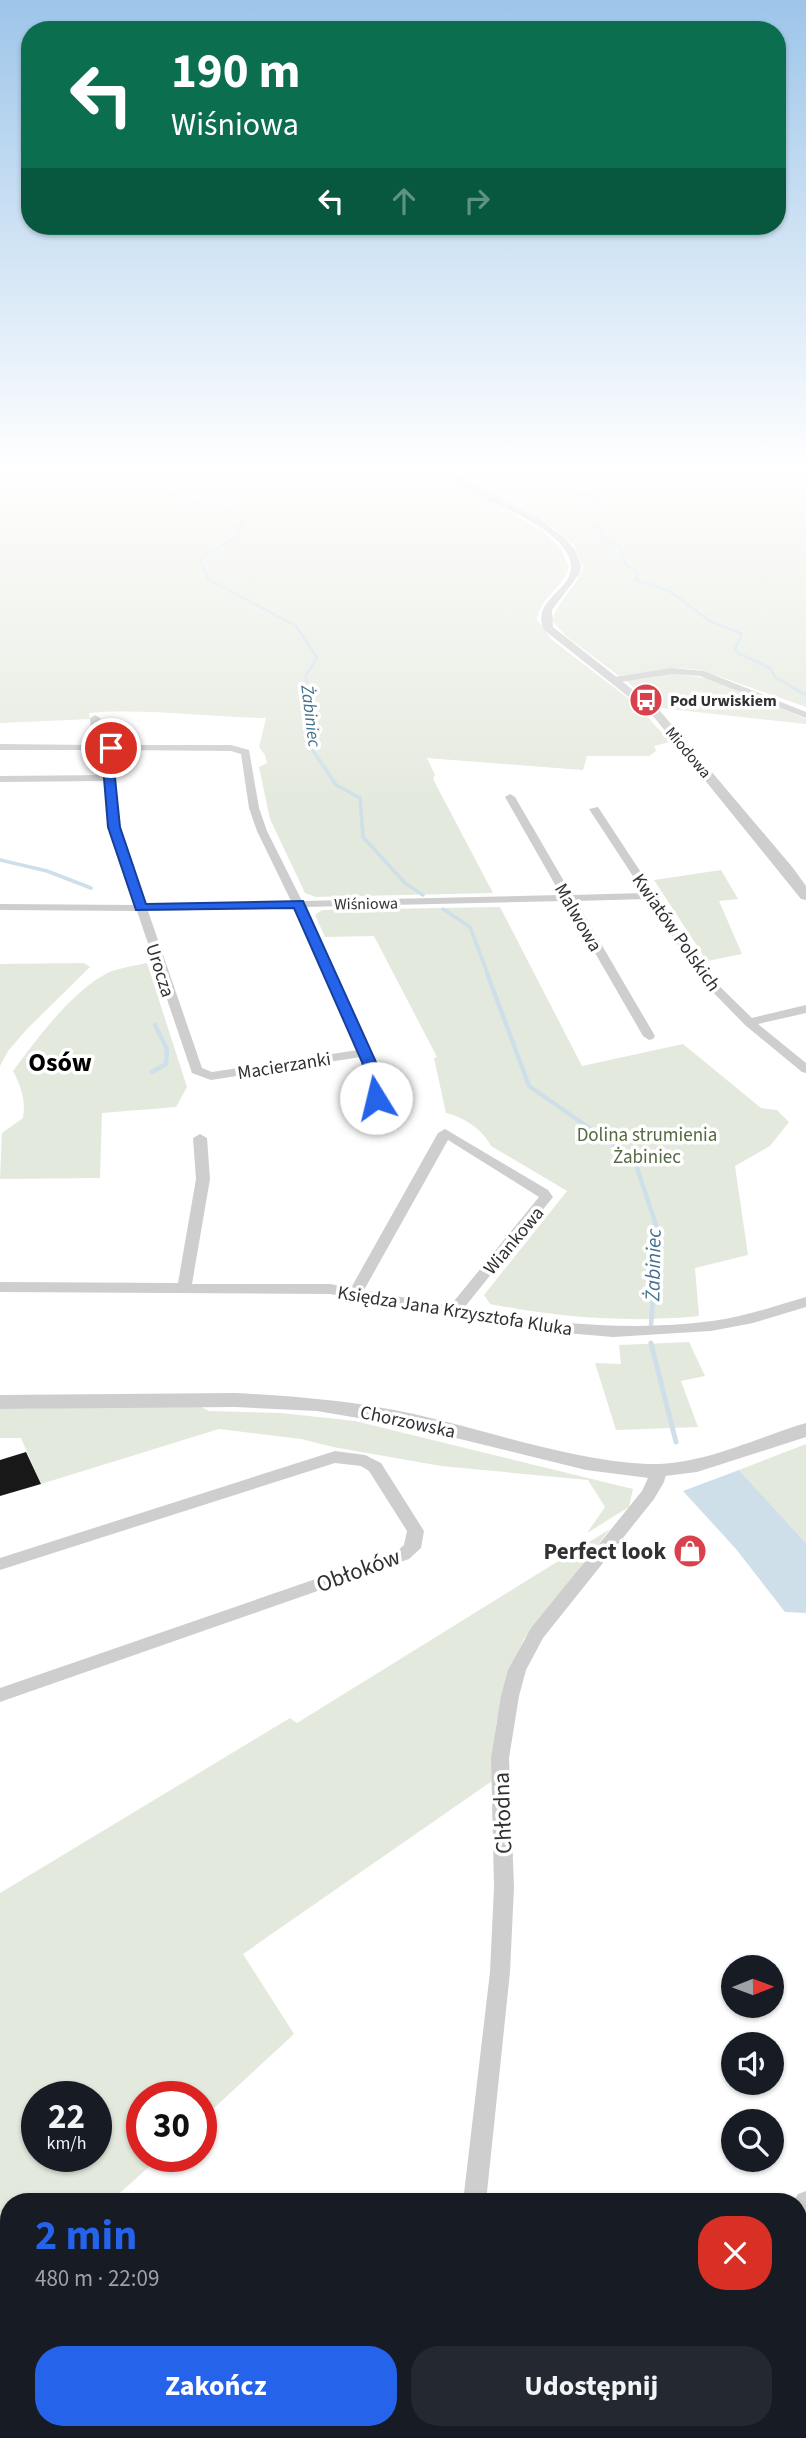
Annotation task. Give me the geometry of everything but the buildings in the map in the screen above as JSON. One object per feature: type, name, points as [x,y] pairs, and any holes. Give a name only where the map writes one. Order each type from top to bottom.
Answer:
[{"type":"street","name":"Miodowa","points":[[572,580],[546,610],[545,622],[554,634],[657,714],[806,896]]},
{"type":"street","points":[[614,680],[672,671],[701,673],[806,715]]},
{"type":"street","points":[[95,718],[97,747]]},
{"type":"street","points":[[0,747],[231,748],[242,750],[248,755],[256,815],[365,1053],[375,1082],[376,1098]]},
{"type":"street","name":"Urocza","points":[[111,748],[110,778],[114,827],[196,1070],[204,1075]]},
{"type":"street","points":[[0,779],[110,778]]},
{"type":"street","name":"Malwowa","points":[[510,797],[649,1036]]},
{"type":"street","name":"Kwiatów Polskich","points":[[594,809],[705,978],[749,1022],[806,1069]]},
{"type":"street","name":"Wiśniowa","points":[[0,907],[141,908],[649,896]]},
{"type":"street","points":[[749,1022],[806,1009]]},
{"type":"street","name":"Macierzanki","points":[[204,1075],[365,1053]]},
{"type":"street","name":"Wiankowa","points":[[356,1292],[447,1128],[544,1193],[546,1197],[455,1310]]},
{"type":"street","points":[[184,1289],[203,1179],[201,1138]]},
{"type":"street","name":"Księdza Jana Krzysztofa Kluka","points":[[0,1287],[316,1288],[356,1292],[552,1328],[623,1332],[719,1325],[806,1301]]},
{"type":"street","name":"Chorzowska","points":[[0,1402],[235,1400],[317,1404],[422,1422],[586,1463],[659,1471],[712,1461],[806,1430]]},
{"type":"street","name":"Obłoków","points":[[0,1564],[335,1457],[365,1461],[375,1467],[416,1531],[412,1548],[403,1555],[0,1695]]},
{"type":"street","name":"Chłodna","points":[[475,2193],[500,1972],[504,1887],[500,1758],[511,1689],[523,1658],[537,1633],[648,1495],[659,1471]]},
{"type":"green space","points":[[0,580],[563,580],[542,605],[537,619],[551,639],[637,705],[670,742],[654,746],[656,751],[649,756],[587,756],[583,770],[427,758],[435,775],[433,779],[493,893],[316,897],[305,893],[270,819],[259,767],[267,763],[259,747],[266,718],[111,712],[89,713],[90,719],[0,723]]},
{"type":"green space","points":[[806,580],[806,707],[701,670],[677,668],[619,676],[566,636],[552,621],[576,581]]},
{"type":"green space","points":[[672,673],[717,680],[806,719],[806,724],[660,708],[626,681]]},
{"type":"green space","points":[[721,870],[738,899],[719,901],[742,954],[707,961],[654,880]]},
{"type":"green space","name":"Dolina strumienia Żabiniec","points":[[500,907],[582,1066],[683,1044],[761,1108],[777,1110],[789,1122],[770,1146],[735,1166],[748,1255],[695,1268],[699,1316],[594,1318],[490,1304],[484,1295],[567,1191],[491,1146],[478,1130],[466,1121],[446,1113],[434,1058],[437,1057],[374,936],[325,937],[315,915],[322,910]]},
{"type":"green space","points":[[84,963],[90,967],[27,1029],[8,1051],[0,1066],[0,964]]},
{"type":"green space","points":[[147,963],[187,1087],[176,1107],[102,1113],[100,1178],[0,1179],[2,1133],[23,1118],[24,1112],[22,1094],[13,1071],[55,1018],[79,993],[104,975]]},
{"type":"green space","points":[[689,1342],[705,1376],[681,1381],[698,1427],[616,1430],[595,1363],[621,1364],[619,1345]]},
{"type":"green space","points":[[199,1406],[209,1411],[281,1413],[355,1421],[633,1489],[629,1507],[587,1533],[605,1507],[588,1480],[441,1466],[301,1439],[219,1429],[41,1484],[21,1438],[0,1438],[0,1409]]},
{"type":"green space","points":[[806,1444],[806,1543],[739,1470]]},
{"type":"green space","points":[[610,1529],[524,1639],[511,1669],[496,1724],[492,1781],[243,1954],[294,2034],[217,2105],[217,2081],[126,2081],[126,2172],[143,2172],[120,2193],[0,2193],[0,1893],[290,1718],[297,1723]]},
{"type":"water","points":[[739,1470],[806,1543],[806,1613],[785,1612],[736,1549],[683,1491]]},
{"type":"waterway","name":"Żabiniec","points":[[209,580],[296,626],[317,658],[306,675],[307,688]]},
{"type":"waterway","points":[[636,580],[669,591],[710,621],[742,634],[735,649],[738,653],[770,668],[775,677],[794,688]]},
{"type":"waterway","name":"Żabiniec","points":[[307,687],[312,749],[336,785],[360,798],[363,837],[405,883],[423,895]]},
{"type":"waterway","points":[[791,687],[806,695]]},
{"type":"waterway","points":[[0,860],[47,871],[91,888]]},
{"type":"waterway","name":"Żabiniec","points":[[443,909],[470,927],[488,975]]},
{"type":"waterway","name":"Żabiniec","points":[[487,973],[529,1086],[634,1159],[658,1231],[651,1325]]},
{"type":"waterway","points":[[152,1072],[166,1064],[167,1049],[155,1025]]},
{"type":"waterway","name":"Żabiniec","points":[[651,1343],[676,1442]]},
{"type":"place","name":"Pod Urwiskiem","points":[[646,700]]},
{"type":"place","name":"Perfect look","points":[[690,1551]]},
{"type":"district","name":"Osów","points":[[60,1062]]},
{"type":"route","points":[[111,748],[111,806],[114,827],[141,908],[299,904],[369,1062],[376,1098]]}]
